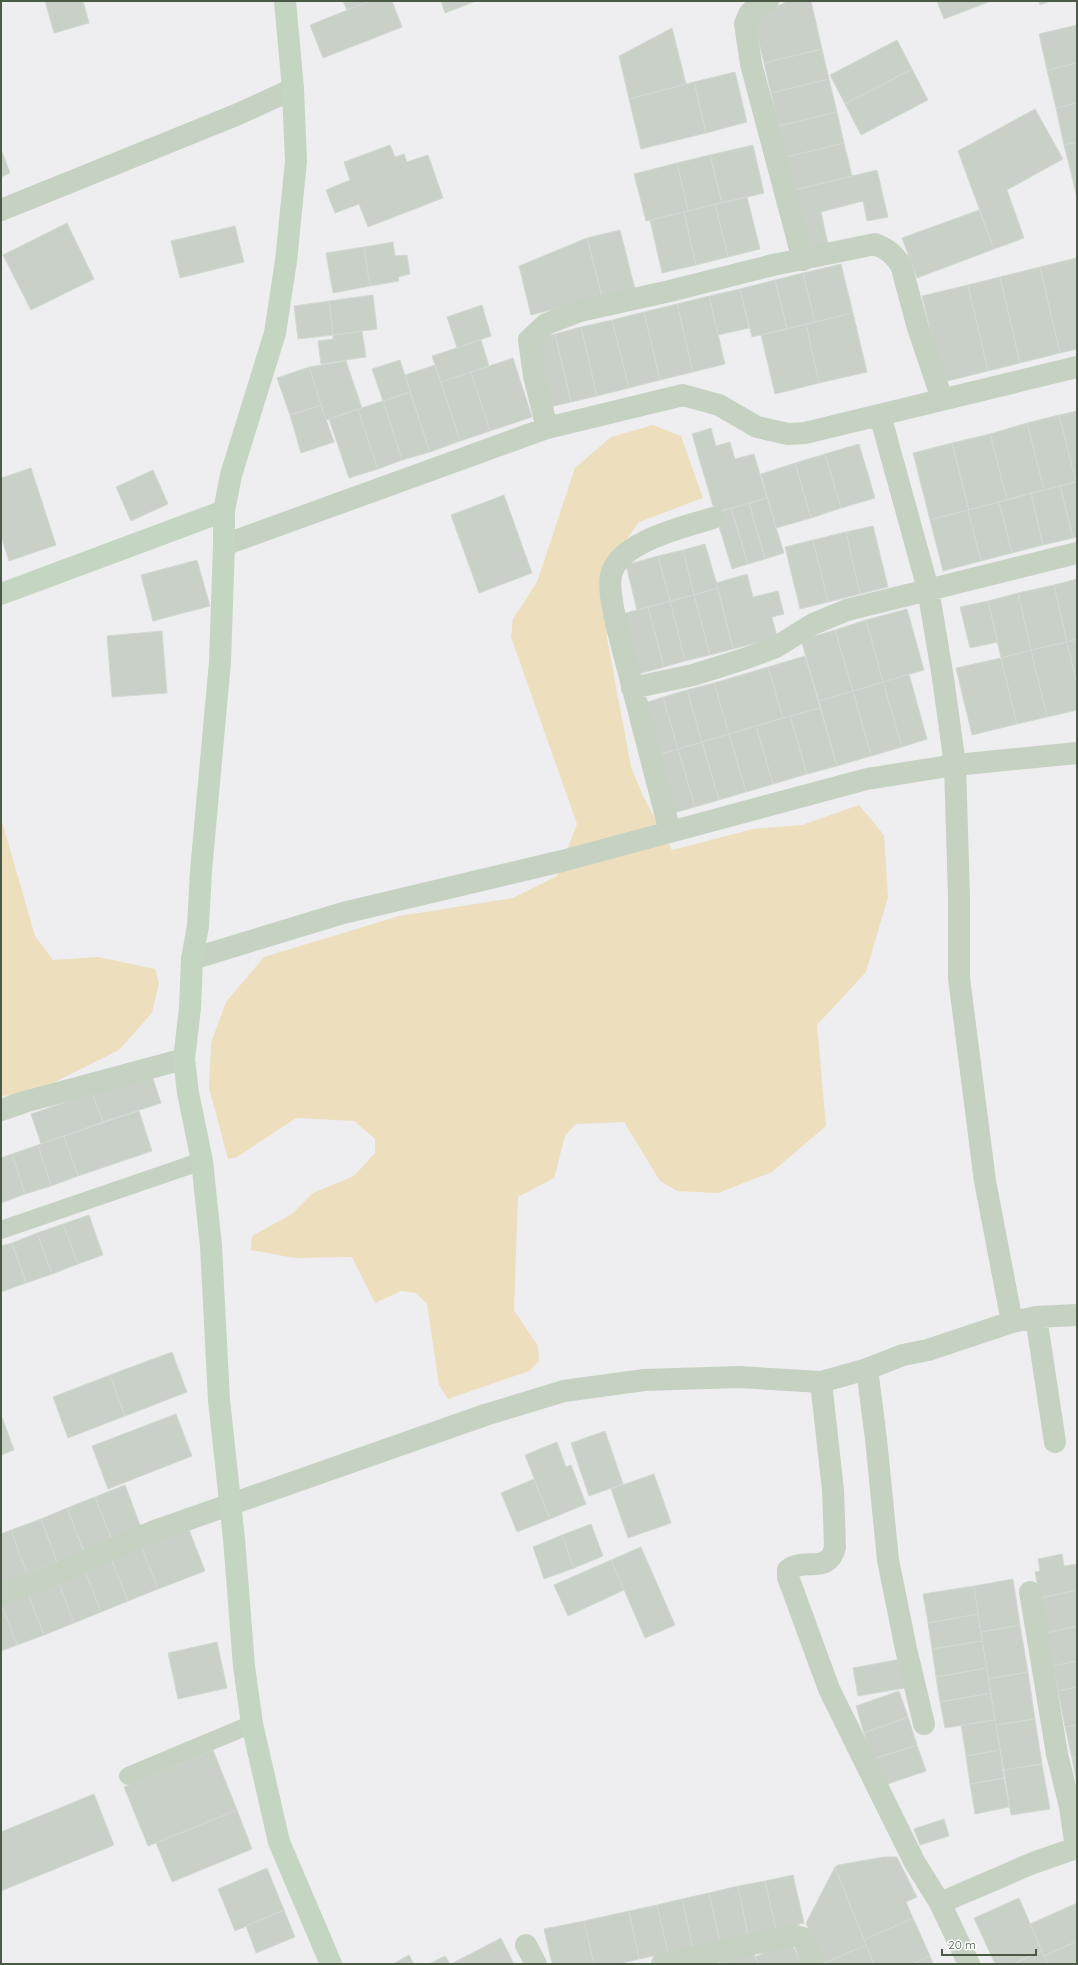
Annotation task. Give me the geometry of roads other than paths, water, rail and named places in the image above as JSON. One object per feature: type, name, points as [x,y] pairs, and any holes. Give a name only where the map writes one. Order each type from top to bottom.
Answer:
[{"type":"street","points":[[285,1],[293,89],[296,161],[286,261],[276,326],[231,475],[224,511],[220,662],[201,871],[198,926],[192,959],[190,1008],[184,1059],[188,1092],[202,1162],[211,1246],[219,1400],[244,1666],[252,1724],[279,1842],[331,1964]]},
{"type":"street","points":[[768,1],[758,5],[754,9],[746,19],[745,24],[751,64],[803,260]]},
{"type":"street","points":[[1,210],[236,115],[293,89]]},
{"type":"street","points":[[547,428],[534,376],[529,340],[546,324],[580,311],[670,291],[773,265],[875,244],[887,249],[895,256],[900,265],[918,328],[942,399]]},
{"type":"street","points":[[224,545],[547,428],[683,394],[718,405],[757,426],[788,434],[805,433],[1077,367]]},
{"type":"street","points":[[880,415],[928,589],[943,678],[955,765],[959,897],[959,978],[986,1181],[1012,1322]]},
{"type":"street","points":[[1,594],[224,511]]},
{"type":"street","points":[[670,832],[617,627],[611,593],[611,574],[616,564],[637,544],[713,518]]},
{"type":"street","points":[[632,688],[693,675],[744,659],[776,647],[813,624],[847,610],[1077,553]]},
{"type":"street","points":[[192,959],[343,913],[562,861],[867,779],[955,765],[1077,753]]},
{"type":"street","points":[[1,1110],[24,1102],[184,1059]]},
{"type":"street","points":[[1,1594],[49,1577],[152,1532],[230,1506],[485,1415],[564,1391],[652,1380],[739,1377],[821,1382],[928,1350],[1012,1322],[1036,1317],[1077,1315]]},
{"type":"street","points":[[1036,1317],[1055,1442]]},
{"type":"street","points":[[867,1369],[876,1439],[888,1560],[906,1649],[924,1724]]},
{"type":"street","points":[[821,1382],[833,1490],[835,1547],[833,1556],[826,1563],[793,1566],[788,1570],[788,1576],[829,1689],[915,1863],[940,1903],[969,1964]]},
{"type":"street","points":[[940,1903],[1033,1863],[1076,1842],[1070,1807],[1057,1754],[1030,1592]]},
{"type":"street","points":[[662,1964],[792,1935],[802,1938],[813,1964]]},
{"type":"lane","points":[[1,1230],[202,1162]]},
{"type":"lane","points":[[128,1776],[252,1724]]}]
